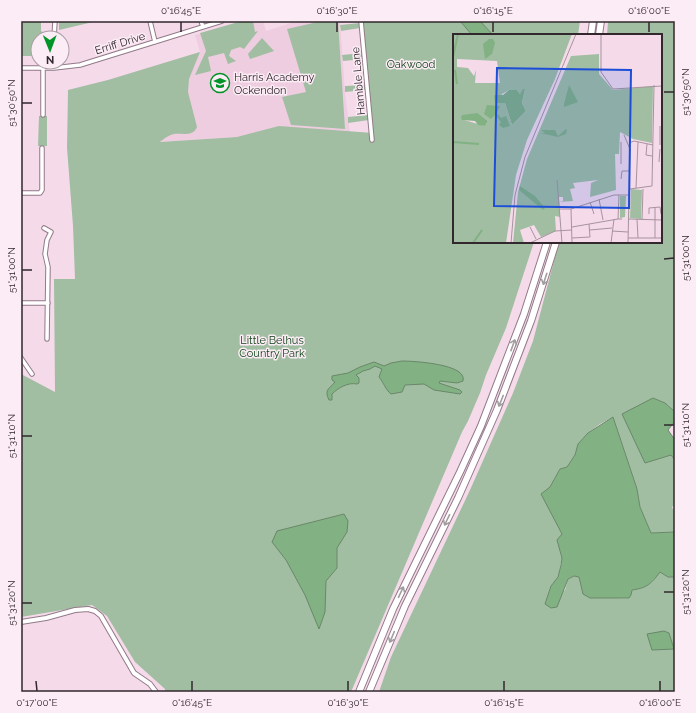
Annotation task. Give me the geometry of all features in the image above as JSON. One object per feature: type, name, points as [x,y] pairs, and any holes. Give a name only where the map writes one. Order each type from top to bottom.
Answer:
[{"type":"highway","points":[[591,34],[593,21]]},
{"type":"highway","points":[[599,34],[601,21]]},
{"type":"highway","points":[[359,692],[393,609],[481,426],[524,314],[547,243]]},
{"type":"highway","points":[[369,692],[405,606],[458,498],[497,410],[531,321],[556,243]]},
{"type":"street","points":[[150,21],[155,42]]},
{"type":"street","points":[[201,21],[203,27]]},
{"type":"street","name":"Erriff Drive","points":[[70,66],[80,65],[222,21]]},
{"type":"street","name":"Hamble Lane","points":[[361,21],[372,140]]},
{"type":"street","points":[[43,70],[43,115]]},
{"type":"street","points":[[21,193],[40,193],[42,190],[42,148]]},
{"type":"street","points":[[44,228],[51,232],[47,240],[45,254],[48,267],[47,339]]},
{"type":"street","points":[[21,303],[48,303]]},
{"type":"street","points":[[21,358],[32,374]]},
{"type":"street","points":[[21,622],[46,618],[75,610],[88,609],[95,611],[101,616],[134,673],[150,684],[156,692]]},
{"type":"shaded area","name":"Harris Academy Ockendon","points":[[242,21],[263,21],[266,31],[297,21],[340,21],[345,92],[350,134],[301,133],[159,142],[68,90],[108,80],[200,52],[195,35]]},
{"type":"shaded area","points":[[460,21],[480,21],[492,34],[471,34]]},
{"type":"shaded area","points":[[402,361],[449,367],[457,371],[462,375],[463,381],[457,383],[440,381],[439,383],[462,392],[460,394],[434,390],[424,384],[405,385],[402,392],[391,394],[379,377],[382,369],[375,366],[356,375],[359,378],[359,383],[340,388],[332,394],[332,400],[329,400],[327,392],[335,382],[332,380],[332,376],[348,373],[374,362],[384,366]]},
{"type":"shaded area","points":[[653,398],[665,403],[675,412],[675,421],[668,430],[675,440],[675,460],[671,455],[645,463],[622,414]]},
{"type":"shaded area","points":[[613,417],[637,489],[640,507],[651,533],[675,532],[675,577],[668,577],[660,572],[648,585],[632,590],[629,598],[590,598],[583,594],[579,577],[574,576],[568,579],[557,607],[551,608],[545,604],[551,586],[558,577],[561,565],[562,558],[557,540],[562,534],[541,494],[550,487],[560,469],[567,467],[575,455],[578,444],[588,433]]},
{"type":"shaded area","points":[[344,514],[348,521],[347,532],[337,548],[337,568],[326,581],[325,612],[319,629],[305,595],[286,560],[272,542],[277,531]]},
{"type":"shaded area","points":[[664,631],[669,633],[674,649],[652,650],[647,634]]},
{"type":"green space","points":[[21,21],[41,21],[41,30],[30,30],[30,56],[21,56]]},
{"type":"green space","points":[[59,21],[93,21],[93,22],[59,30]]},
{"type":"green space","points":[[242,21],[253,21],[255,32],[258,31],[244,49],[240,47],[231,50],[229,56],[236,61],[228,64],[224,53],[208,57],[211,71],[195,75],[206,51],[200,33]]},
{"type":"green space","points":[[322,21],[338,21],[345,129],[291,125],[282,97],[306,92],[287,29]]},
{"type":"green space","name":"Little Belhus Country Park","points":[[363,21],[460,21],[471,34],[453,34],[453,243],[534,243],[506,328],[480,393],[351,692],[165,692],[165,689],[135,662],[107,616],[92,605],[21,617],[21,374],[55,392],[54,279],[75,279],[73,226],[67,148],[68,90],[108,80],[200,52],[189,79],[188,92],[197,127],[193,132],[187,134],[174,134],[166,137],[160,142],[237,137],[279,126],[373,133]]},
{"type":"green space","points":[[480,21],[580,21],[578,34],[492,34]]},
{"type":"green space","points":[[608,21],[675,21],[675,412],[665,403],[653,398],[671,455],[675,460],[675,504],[672,507],[675,513],[675,532],[651,533],[640,507],[637,489],[613,417],[600,424],[588,433],[578,444],[575,455],[567,467],[560,469],[550,487],[562,534],[560,550],[562,558],[558,577],[551,586],[545,604],[565,590],[568,579],[574,576],[579,577],[583,594],[623,598],[629,598],[632,590],[648,585],[660,572],[668,577],[675,577],[675,692],[379,692],[391,657],[470,490],[513,393],[533,341],[559,243],[662,243],[662,34],[607,34]]},
{"type":"green space","points":[[360,23],[360,28],[341,31],[340,25]]},
{"type":"green space","points":[[262,38],[274,51],[250,59],[248,54]]},
{"type":"green space","points":[[363,53],[364,59],[343,61],[342,55]]},
{"type":"green space","points":[[365,85],[365,90],[345,92],[345,86]]},
{"type":"green space","points":[[368,115],[369,120],[348,123],[348,117]]},
{"type":"green space","points":[[39,116],[47,116],[47,146],[38,146]]},
{"type":"place","name":"Harris Academy Ockendon","points":[[220,83]]},
{"type":"park label","name":"Oakwood","points":[[411,64]]}]
